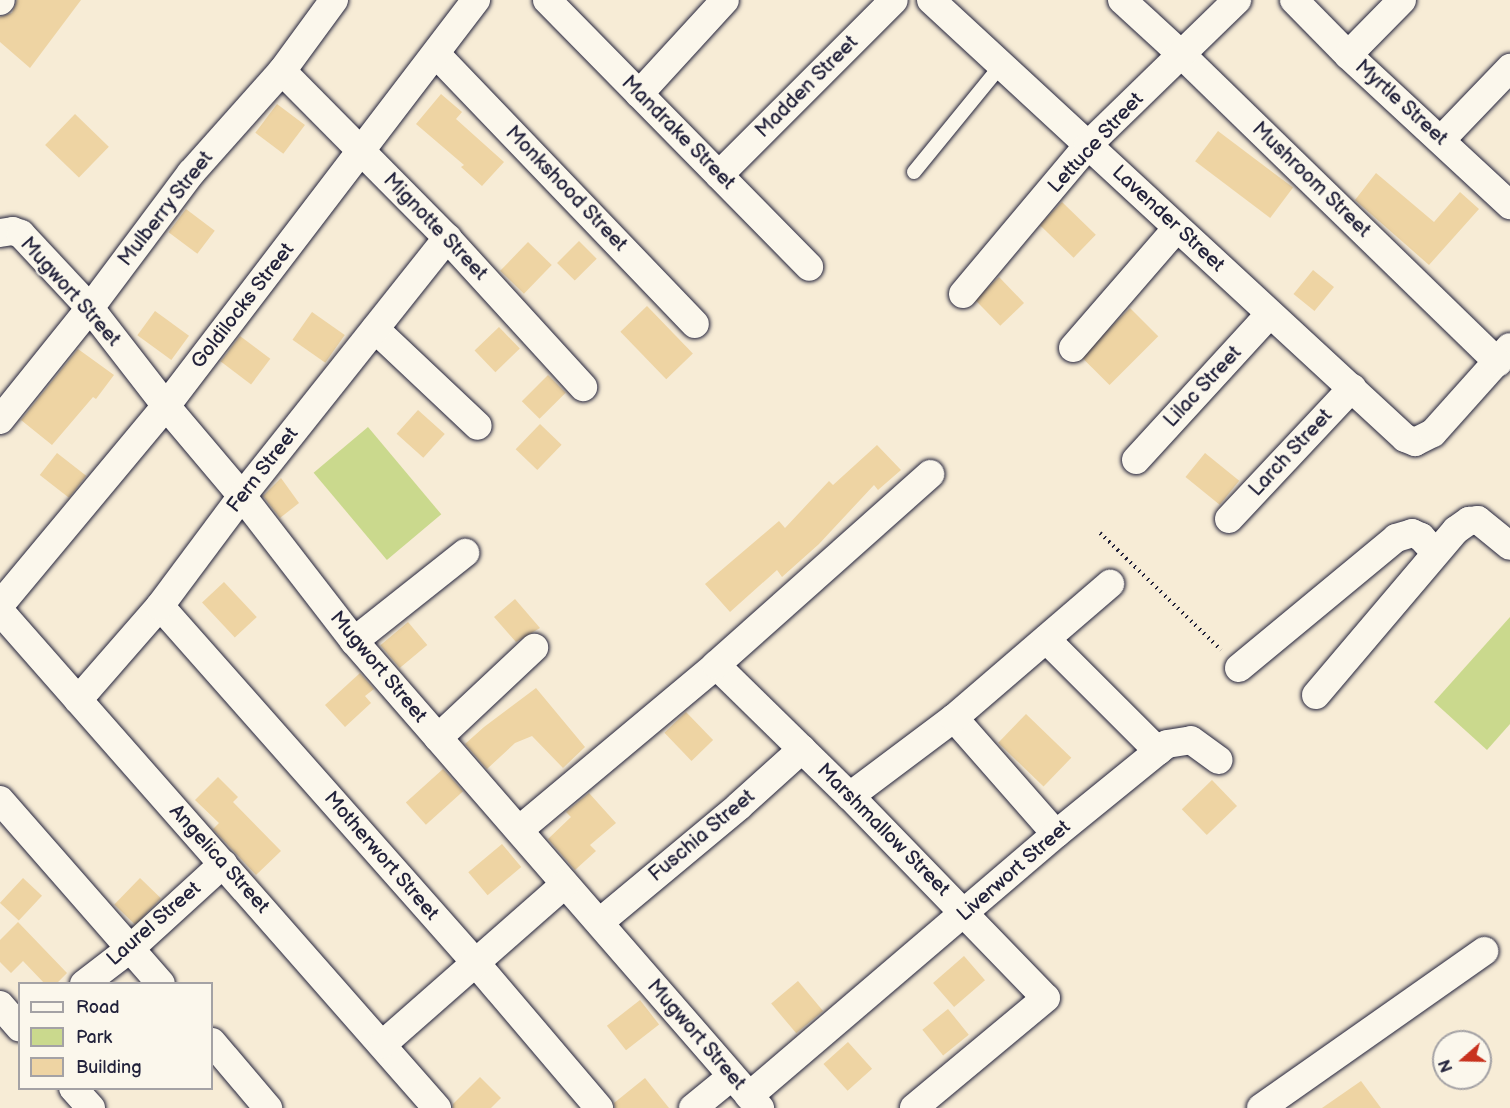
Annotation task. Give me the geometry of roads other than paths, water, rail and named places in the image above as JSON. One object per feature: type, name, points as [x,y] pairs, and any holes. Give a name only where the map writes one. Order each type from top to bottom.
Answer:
[{"type":"street","name":"Mulberry Street","points":[[0,420],[90,308],[190,173],[282,71],[334,0]]},
{"type":"street","name":"Goldilocks Street","points":[[0,605],[166,406],[476,0]]},
{"type":"street","name":"Mandrake Street","points":[[547,0],[808,267]]},
{"type":"street","points":[[639,94],[724,0]]},
{"type":"street","name":"Madden Street","points":[[719,175],[894,0]]},
{"type":"street","name":"Lavender Street","points":[[932,0],[1003,63],[1176,229],[1405,438],[1415,442],[1434,433],[1504,355]]},
{"type":"street","name":"Mushroom Street","points":[[1122,0],[1504,355]]},
{"type":"street","name":"Lettuce Street","points":[[963,294],[1088,145],[1237,0]]},
{"type":"street","name":"Myrtle Street","points":[[1294,0],[1348,55],[1510,205]]},
{"type":"street","points":[[1348,55],[1402,0]]},
{"type":"street","name":"Monkshood Street","points":[[436,54],[695,324]]},
{"type":"street","points":[[1442,140],[1510,68]]},
{"type":"street","name":"Mignotte Street","points":[[282,71],[447,238],[583,387]]},
{"type":"street","points":[[1073,348],[1176,229]]},
{"type":"street","name":"Mugwort Street","points":[[0,233],[13,231],[21,234],[90,308],[166,406],[242,496],[354,641],[600,922],[746,1094]]},
{"type":"street","name":"Fern Street","points":[[78,700],[160,606],[242,496],[447,238]]},
{"type":"street","name":"Lilac Street","points":[[1136,460],[1270,314]]},
{"type":"street","points":[[375,329],[478,426]]},
{"type":"street","name":"Larch Street","points":[[1229,519],[1352,388]]},
{"type":"street","points":[[519,830],[716,665],[930,474]]},
{"type":"street","points":[[1316,695],[1435,552],[1469,521],[1478,520],[1510,546]]},
{"type":"street","points":[[1239,668],[1396,538],[1412,533],[1421,537],[1435,552]]},
{"type":"street","points":[[354,641],[465,553]]},
{"type":"street","points":[[850,796],[954,718],[1110,584]]},
{"type":"street","name":"Motherwort Street","points":[[160,606],[474,961],[599,1108]]},
{"type":"street","name":"Angelica Street","points":[[0,611],[437,1108]]},
{"type":"street","points":[[1046,639],[1158,751]]},
{"type":"street","points":[[438,738],[534,648]]},
{"type":"street","name":"Marshmallow Street","points":[[716,665],[966,912],[1046,998],[914,1108]]},
{"type":"street","points":[[954,718],[1056,834]]},
{"type":"street","name":"Liverwort Street","points":[[693,1108],[746,1094],[1167,744],[1191,740],[1219,760]]},
{"type":"street","name":"Fuschia Street","points":[[600,922],[739,806],[802,749]]},
{"type":"street","points":[[0,800],[159,982]]},
{"type":"street","name":"Laurel Street","points":[[87,982],[131,948],[223,864]]},
{"type":"street","points":[[382,1044],[474,961],[565,884]]},
{"type":"street","points":[[1261,1108],[1484,951]]},
{"type":"street","points":[[0,1005],[18,1026]]},
{"type":"street","points":[[213,1043],[267,1108]]},
{"type":"lane","points":[[914,172],[1003,63]]}]
